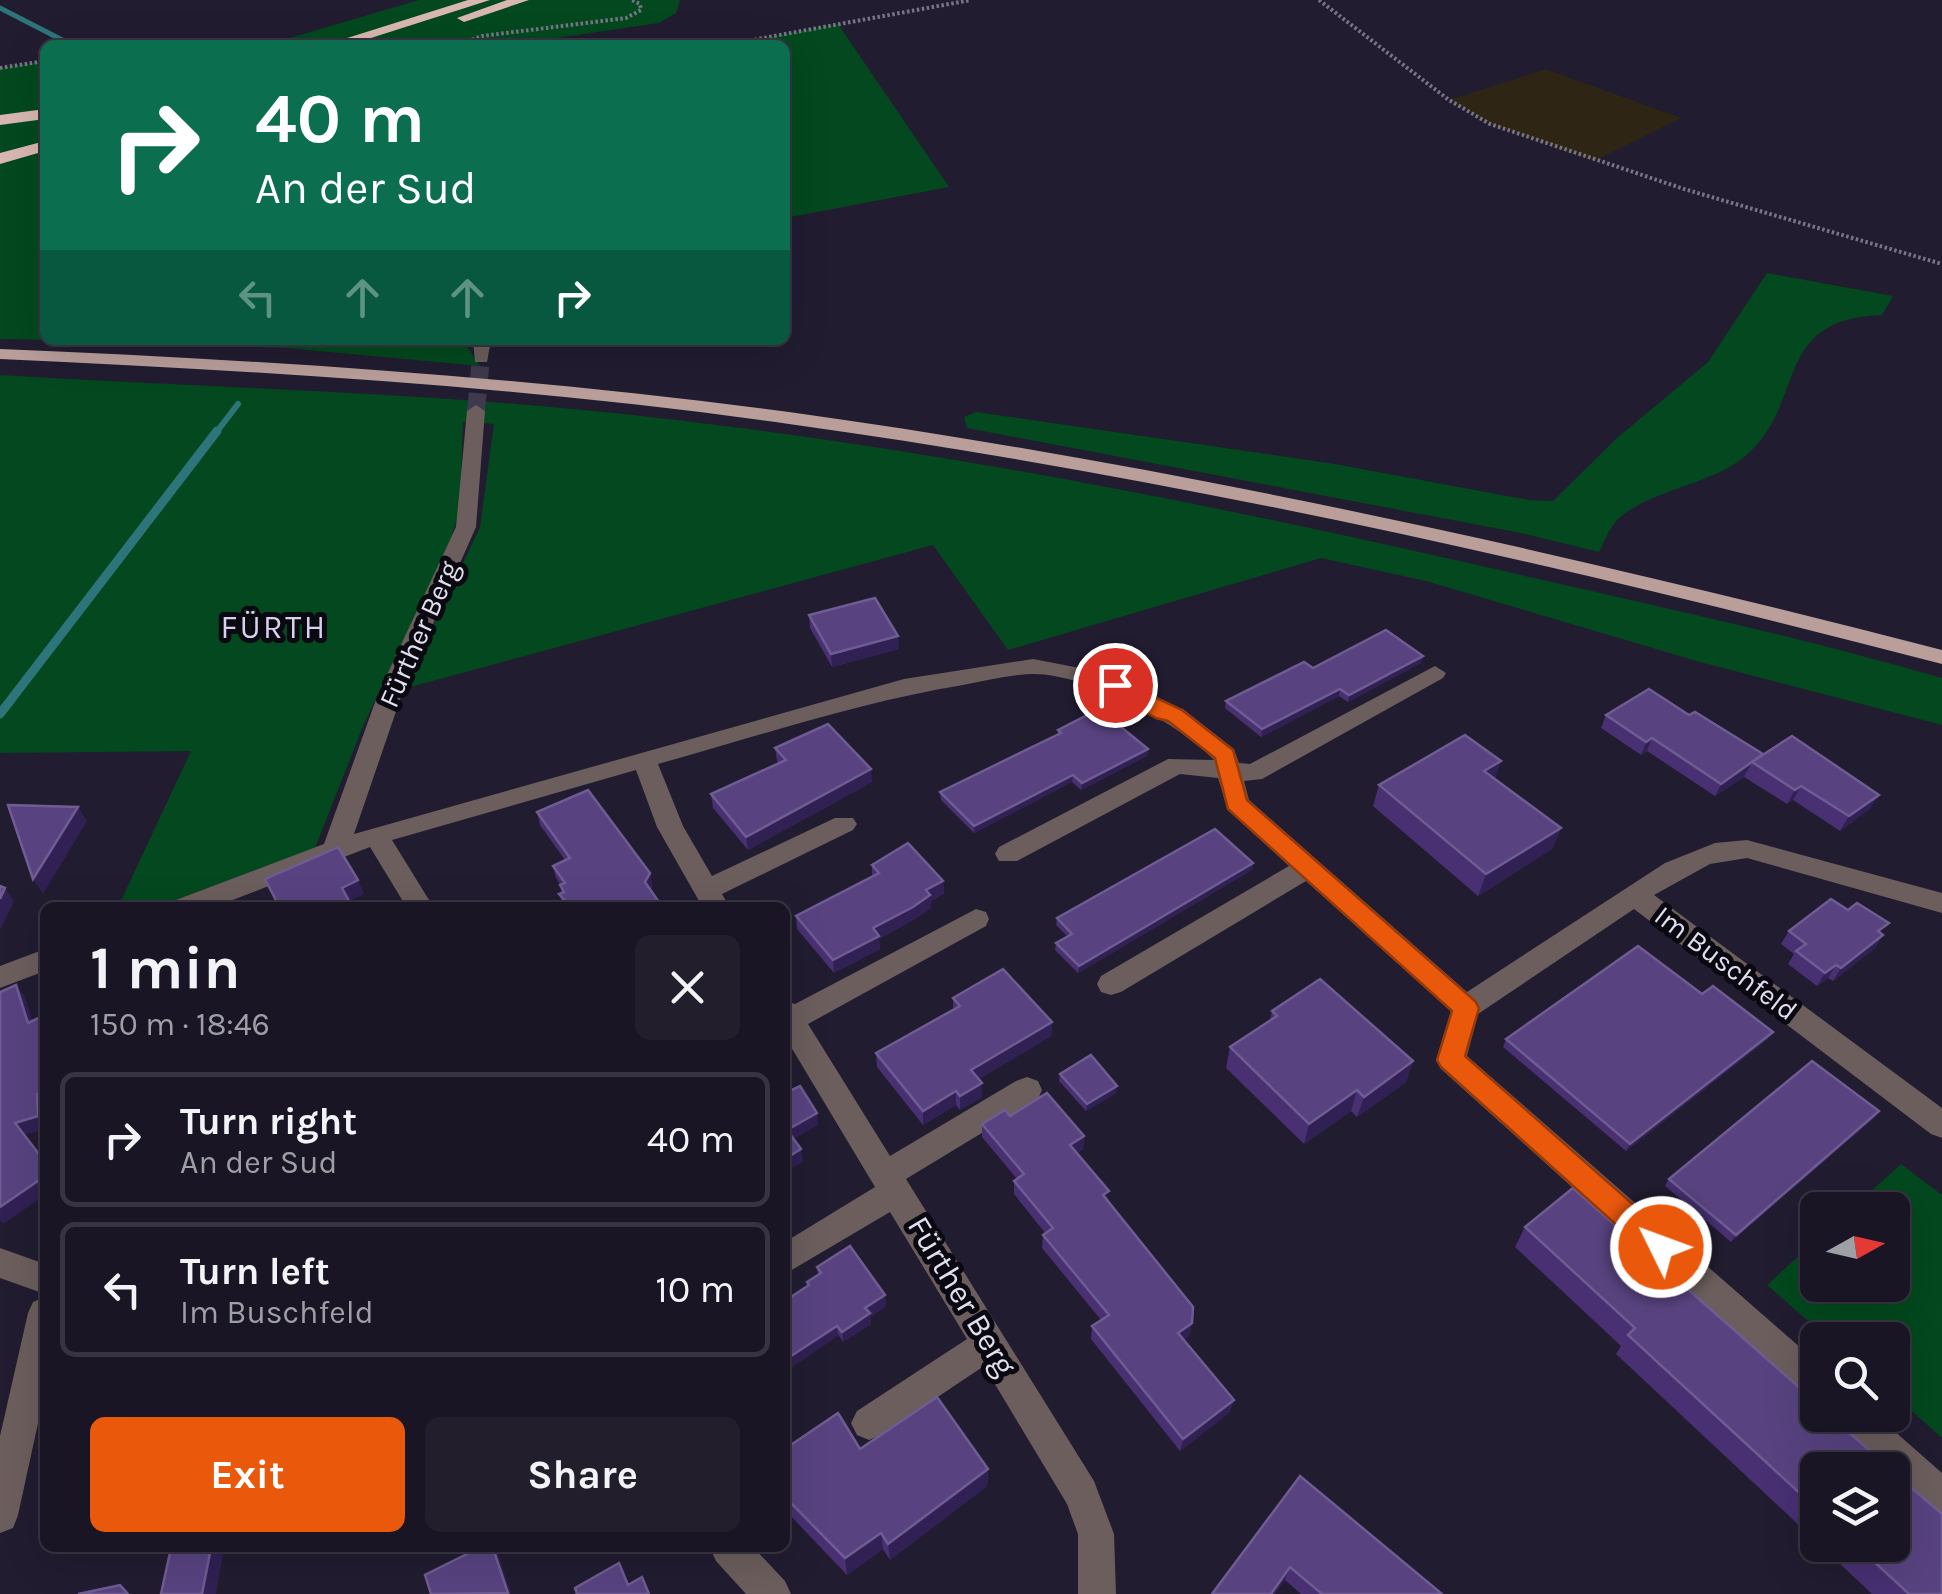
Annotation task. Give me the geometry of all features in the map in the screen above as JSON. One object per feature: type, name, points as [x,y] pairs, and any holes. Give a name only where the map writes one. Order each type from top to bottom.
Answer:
[{"type":"highway","points":[[350,40],[483,0]]},
{"type":"highway","points":[[390,40],[522,0]]},
{"type":"highway","points":[[0,120],[40,115]]},
{"type":"highway","points":[[0,146],[40,134]]},
{"type":"highway","points":[[0,159],[40,147]]},
{"type":"main road","points":[[0,354],[278,368],[478,384],[681,404],[881,431],[1139,474],[1401,526],[1650,582],[1942,656]]},
{"type":"street","name":"Fürther Berg","points":[[334,850],[390,694],[462,538],[468,516],[476,412]]},
{"type":"street","points":[[198,902],[376,834],[937,679],[1006,668],[1053,667],[1115,685],[1163,713],[1174,715],[1225,755],[1236,804],[1466,1008],[1450,1060],[1800,1370]]},
{"type":"street","points":[[1008,854],[1177,765],[1253,773],[1435,673]]},
{"type":"street","points":[[644,760],[670,827],[712,899],[844,824]]},
{"type":"street","points":[[376,834],[416,902]]},
{"type":"street","points":[[1636,895],[1693,858],[1747,849],[1942,903]]},
{"type":"street","points":[[1110,984],[1306,868]]},
{"type":"street","name":"Im Buschfeld","points":[[1466,1008],[1636,895],[1942,1124]]},
{"type":"street","points":[[790,1015],[976,920]]},
{"type":"street","points":[[0,977],[40,962]]},
{"type":"street","name":"Fürther Berg","points":[[790,1019],[991,1342],[1090,1514],[1099,1554],[1097,1594]]},
{"type":"street","points":[[790,1255],[1026,1090]]},
{"type":"street","points":[[0,1263],[40,1277]]},
{"type":"street","points":[[0,1515],[40,1335]]},
{"type":"street","points":[[869,1424],[991,1342]]},
{"type":"street","points":[[1869,1432],[1942,1497]]},
{"type":"street","points":[[733,1552],[772,1594]]},
{"type":"path","points":[[471,40],[626,18],[640,10],[640,4],[632,0]]},
{"type":"path","points":[[751,40],[971,0]]},
{"type":"path","points":[[1319,0],[1449,100],[1490,124],[1714,198],[1942,264]]},
{"type":"path","points":[[0,68],[40,61]]},
{"type":"shaded area","points":[[1546,69],[1681,118],[1594,161],[1490,124],[1449,100]]},
{"type":"green space","points":[[419,0],[680,0],[676,13],[659,23],[543,40],[283,40]]},
{"type":"green space","points":[[838,24],[949,187],[790,217],[790,40],[752,40]]},
{"type":"green space","points":[[40,62],[40,340],[0,339],[0,68]]},
{"type":"green space","points":[[1767,273],[1893,296],[1882,315],[1846,320],[1822,332],[1806,348],[1777,414],[1743,458],[1714,475],[1631,509],[1615,522],[1599,552],[1521,533],[967,428],[964,417],[976,412],[1335,464],[1529,500],[1553,501],[1617,438],[1708,362]]},
{"type":"green space","points":[[198,345],[466,345],[480,366],[287,348]]},
{"type":"green space","points":[[0,375],[510,404],[814,438],[1044,475],[1386,545],[1722,621],[1942,678],[1942,725],[1700,662],[1426,581],[1321,558],[1008,650],[933,545],[403,689],[480,527],[494,424],[463,422],[460,507],[451,540],[363,726],[315,848],[169,902],[120,902],[191,751],[0,753]]},
{"type":"green space","points":[[1901,1164],[1942,1195],[1942,1438],[1910,1409],[1910,1322],[1809,1322],[1767,1285],[1800,1255],[1800,1302],[1910,1302],[1910,1192],[1870,1192]]},
{"type":"building","points":[[875,598],[898,636],[831,654],[809,615]]},
{"type":"building","points":[[1386,630],[1423,656],[1349,695],[1340,689],[1262,729],[1226,701],[1304,662],[1313,668]]},
{"type":"building","points":[[1649,689],[1763,754],[1721,784],[1652,738],[1646,742],[1606,715]]},
{"type":"building","points":[[1099,709],[1148,749],[1082,783],[1073,775],[974,826],[940,792],[1061,733],[1058,730]]},
{"type":"building","points":[[828,724],[871,769],[746,837],[711,794],[786,760],[775,748]]},
{"type":"building","points":[[1465,735],[1501,761],[1484,771],[1561,828],[1486,874],[1379,785]]},
{"type":"building","points":[[1792,736],[1879,795],[1849,816],[1801,786],[1795,790],[1752,762]]},
{"type":"building","points":[[588,790],[650,873],[645,882],[659,902],[566,902],[559,894],[564,892],[560,885],[565,883],[553,866],[570,858],[537,812]]},
{"type":"building","points":[[8,805],[78,807],[33,879]]},
{"type":"building","points":[[1215,829],[1253,863],[1079,966],[1056,943],[1072,934],[1057,918]]},
{"type":"building","points":[[908,843],[943,881],[926,890],[930,895],[913,907],[873,928],[879,936],[833,960],[796,916],[879,873],[872,865]]},
{"type":"building","points":[[338,847],[358,880],[342,888],[350,902],[277,902],[265,879]]},
{"type":"building","points":[[1831,899],[1848,910],[1857,903],[1889,923],[1878,931],[1883,935],[1841,968],[1836,965],[1825,973],[1796,951],[1806,944],[1789,931]]},
{"type":"building","points":[[1638,946],[1702,994],[1713,986],[1773,1032],[1630,1144],[1506,1039]]},
{"type":"building","points":[[1003,969],[1052,1022],[971,1070],[982,1083],[960,1096],[956,1091],[923,1111],[876,1053],[960,1006],[953,998]]},
{"type":"building","points":[[1320,979],[1413,1061],[1364,1097],[1357,1090],[1309,1124],[1230,1047],[1277,1016],[1272,1011]]},
{"type":"building","points":[[16,985],[28,1023],[40,1017],[38,1116],[15,1123],[40,1156],[40,1179],[0,1207],[0,992]]},
{"type":"building","points":[[1091,1055],[1117,1086],[1087,1104],[1060,1074]]},
{"type":"building","points":[[1812,1061],[1879,1111],[1736,1235],[1669,1179]]},
{"type":"building","points":[[800,1086],[817,1113],[790,1128],[790,1091]]},
{"type":"building","points":[[1047,1093],[1084,1136],[1070,1145],[1109,1191],[1103,1195],[1193,1307],[1192,1323],[1178,1333],[1234,1400],[1183,1439],[1092,1326],[1109,1315],[1043,1235],[1053,1228],[1014,1181],[1024,1174],[982,1124],[1005,1110],[1010,1116]]},
{"type":"building","points":[[790,1134],[801,1149],[790,1156]]},
{"type":"building","points":[[1573,1188],[1800,1388],[1800,1432],[1848,1432],[1871,1452],[1800,1452],[1800,1493],[1628,1335],[1635,1328],[1525,1227]]},
{"type":"building","points":[[850,1246],[885,1295],[865,1308],[870,1313],[842,1332],[837,1326],[790,1357],[790,1298],[821,1273],[817,1267]]},
{"type":"building","points":[[937,1397],[988,1469],[888,1544],[881,1533],[845,1558],[790,1502],[790,1446],[838,1413],[860,1449]]},
{"type":"building","points":[[1300,1476],[1442,1594],[1322,1594],[1290,1567],[1271,1594],[1212,1594]]},
{"type":"building","points":[[1910,1486],[1942,1514],[1942,1594],[1909,1594],[1874,1562],[1910,1562]]},
{"type":"building","points":[[170,1552],[210,1552],[202,1594],[161,1594]]},
{"type":"building","points":[[471,1552],[494,1552],[508,1593],[431,1594],[425,1575]]},
{"type":"building","points":[[619,1563],[628,1585],[642,1577],[649,1594],[577,1594],[575,1588]]},
{"type":"building","points":[[120,1585],[128,1594],[78,1594]]},
{"type":"waterway","points":[[0,8],[62,40]]},
{"type":"waterway","points":[[215,434],[238,404]]},
{"type":"waterway","points":[[0,714],[217,431]]},
{"type":"tunnel","points":[[476,411],[481,358]]},
{"type":"district","name":"FÜRTH","points":[[274,627]]},
{"type":"route","points":[[1115,685],[1163,713],[1174,715],[1225,755],[1236,804],[1466,1008],[1450,1060],[1661,1247]]}]
